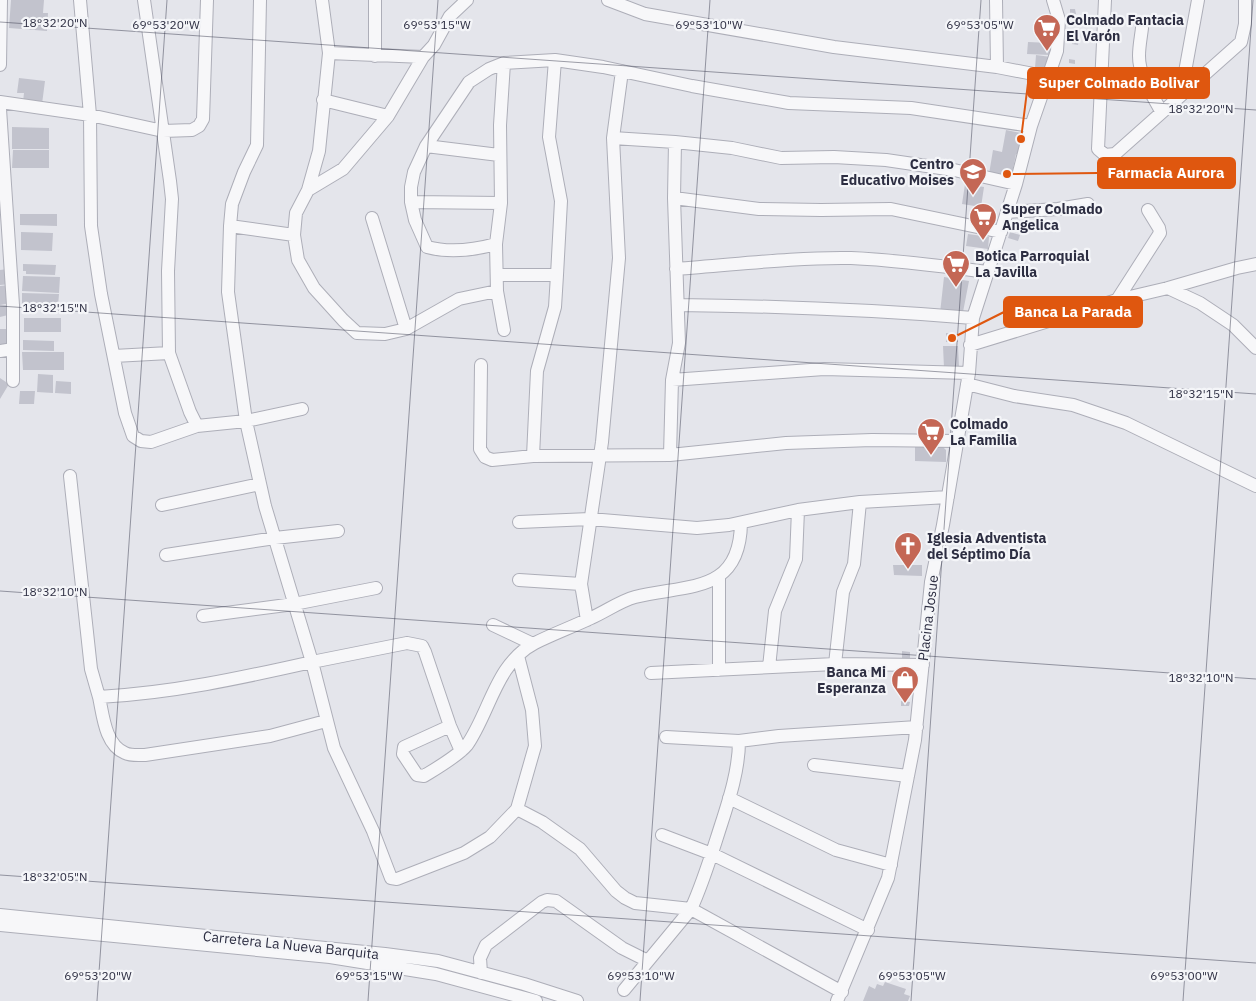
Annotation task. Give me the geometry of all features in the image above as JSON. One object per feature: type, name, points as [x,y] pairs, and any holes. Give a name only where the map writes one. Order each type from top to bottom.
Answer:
[{"type":"street","points":[[0,64],[1,0]]},
{"type":"street","points":[[80,0],[90,115],[91,226],[101,294],[125,412],[133,436],[144,442],[151,442],[197,426],[246,421],[302,409]]},
{"type":"street","points":[[144,0],[172,199],[168,271],[169,353],[190,412],[197,426]]},
{"type":"street","points":[[0,102],[90,115],[163,131],[192,130],[199,126],[203,119],[207,0]]},
{"type":"street","points":[[260,0],[257,144],[232,204],[230,226],[228,292],[246,421],[260,484],[312,662],[334,748],[373,831],[391,878],[397,879],[464,853],[490,837],[517,809],[535,746],[532,710],[518,656]]},
{"type":"street","points":[[322,0],[329,53],[319,151],[308,190],[296,213],[294,235],[298,260],[314,288],[358,332],[385,334],[406,329],[459,299],[497,291]]},
{"type":"street","points":[[375,0],[375,56]]},
{"type":"street","points":[[308,190],[342,169],[388,116],[423,57],[434,46],[450,16],[467,0]]},
{"type":"street","points":[[608,0],[644,14],[815,44],[997,67],[1049,77]]},
{"type":"street","points":[[996,0],[997,67]]},
{"type":"street","name":"Placina Josue","points":[[840,996],[868,930],[888,878],[891,865],[917,727],[931,582],[958,441],[968,378],[973,318],[1058,44],[1059,20],[1053,0]]},
{"type":"street","points":[[1105,0],[1098,149],[1105,156],[1115,154],[1161,111],[1241,42],[1245,24],[1245,0]]},
{"type":"street","points":[[1194,83],[1187,77],[1185,72],[1198,0]]},
{"type":"street","points":[[1245,24],[1256,15]]},
{"type":"street","points":[[1142,28],[1139,57],[1141,69],[1144,80],[1161,111]]},
{"type":"street","points":[[329,53],[423,57]]},
{"type":"street","points":[[533,456],[537,371],[555,307],[557,275],[561,201],[549,136],[555,60]]},
{"type":"street","points":[[496,244],[480,248],[453,250],[438,250],[427,247],[415,220],[411,202],[411,187],[414,172],[426,146],[469,82],[489,69],[504,63],[555,60],[789,103],[911,108],[1031,126]]},
{"type":"street","points":[[504,63],[499,154],[501,203],[496,244],[497,291],[504,330]]},
{"type":"street","points":[[586,620],[581,584],[608,383],[619,258],[613,138],[622,71]]},
{"type":"street","points":[[323,100],[388,116]]},
{"type":"street","points":[[0,109],[13,305],[13,381]]},
{"type":"street","points":[[613,138],[732,148],[781,158],[834,157],[886,160],[954,170],[1016,184]]},
{"type":"street","points":[[670,454],[672,380],[679,343],[674,198],[675,142]]},
{"type":"street","points":[[426,146],[499,154]]},
{"type":"street","points":[[674,198],[759,209],[891,209],[1001,232]]},
{"type":"street","points":[[411,202],[501,203]]},
{"type":"street","points":[[1007,212],[1058,209],[1088,204]]},
{"type":"street","points":[[1117,300],[1160,233],[1148,210]]},
{"type":"street","points":[[372,218],[406,329]]},
{"type":"street","points":[[230,226],[294,235]]},
{"type":"street","points":[[676,268],[851,258],[987,272]]},
{"type":"street","points":[[970,345],[1117,300],[1256,264]]},
{"type":"street","points":[[496,275],[557,275]]},
{"type":"street","points":[[1168,288],[1200,303],[1232,326],[1256,348]]},
{"type":"street","points":[[678,305],[900,312],[973,318]]},
{"type":"street","points":[[0,351],[13,349]]},
{"type":"street","points":[[114,356],[169,353]]},
{"type":"street","points":[[481,365],[480,449],[485,457],[492,460],[533,456],[670,454],[786,443],[872,440],[958,441]]},
{"type":"street","points":[[672,380],[824,370],[968,378],[1014,396],[1073,406],[1126,423],[1256,486]]},
{"type":"street","points":[[70,476],[91,669],[111,741],[126,754],[145,755],[270,736],[326,721]]},
{"type":"street","points":[[162,505],[260,484]]},
{"type":"street","points":[[518,522],[590,519],[696,528],[742,523],[798,510],[860,502],[948,497]]},
{"type":"street","points":[[835,664],[842,592],[854,564],[860,502]]},
{"type":"street","points":[[769,667],[775,611],[796,559],[798,510]]},
{"type":"street","points":[[450,726],[404,747],[403,754],[417,775],[424,776],[466,746],[480,723],[498,681],[518,656],[534,644],[634,598],[692,588],[719,577],[732,562],[741,541],[742,523]]},
{"type":"street","points":[[166,555],[275,538],[338,531]]},
{"type":"street","points":[[719,577],[719,670]]},
{"type":"street","points":[[519,580],[581,584]]},
{"type":"street","points":[[203,616],[294,604],[376,588]]},
{"type":"street","points":[[493,625],[534,644]]},
{"type":"street","points":[[99,697],[132,695],[220,683],[407,643],[418,644],[422,646],[425,652],[450,726],[461,751]]},
{"type":"street","points":[[651,673],[835,664],[923,665]]},
{"type":"street","points":[[666,737],[740,741],[779,736],[917,727]]},
{"type":"street","points":[[624,990],[691,909],[705,876],[729,798],[740,741]]},
{"type":"street","points":[[814,765],[908,776]]},
{"type":"street","points":[[729,798],[836,850],[891,865]]},
{"type":"street","points":[[517,809],[542,822],[580,849],[616,891],[625,898],[635,903],[691,909],[840,996]]},
{"type":"street","points":[[662,835],[712,854],[868,930]]},
{"type":"street","points":[[481,973],[480,958],[486,945],[547,900],[556,901],[622,948],[648,961]]},
{"type":"street","name":"Carretera La Nueva Barquita","points":[[0,915],[331,953],[481,973],[577,1001]]},
{"type":"street","name":"Carretera La Nueva Barquita","points":[[0,925],[331,953]]},
{"type":"street","name":"Carretera La Nueva Barquita","points":[[437,968],[536,1001]]},
{"type":"building","points":[[11,0],[44,0],[43,13],[48,13],[47,31],[9,28]]},
{"type":"building","points":[[1070,9],[1075,9],[1076,14],[1070,15]]},
{"type":"building","points":[[1073,39],[1079,40],[1078,45],[1072,44]]},
{"type":"building","points":[[1028,42],[1051,43],[1050,55],[1027,54]]},
{"type":"building","points":[[1036,55],[1051,57],[1049,70],[1035,68]]},
{"type":"building","points":[[1069,59],[1075,60],[1075,64],[1069,63]]},
{"type":"building","points":[[19,78],[45,81],[42,104],[23,102],[24,93],[17,93]]},
{"type":"building","points":[[12,127],[49,128],[49,149],[12,149]]},
{"type":"building","points":[[1006,130],[1026,134],[1020,155],[1016,154],[1011,178],[989,174],[993,150],[1002,152]]},
{"type":"building","points":[[13,150],[49,150],[49,168],[12,168]]},
{"type":"building","name":"Centro Educativo Moises","points":[[965,184],[984,187],[981,207],[962,204]]},
{"type":"building","points":[[20,214],[57,214],[57,226],[20,225]]},
{"type":"building","points":[[21,232],[53,233],[52,251],[21,250]]},
{"type":"building","points":[[1010,232],[1020,235],[1018,241],[1008,238]]},
{"type":"building","points":[[968,234],[989,237],[988,249],[966,246]]},
{"type":"building","points":[[23,264],[56,265],[55,275],[26,274],[26,271],[23,271]]},
{"type":"building","points":[[8,269],[12,284],[0,285],[0,270]]},
{"type":"building","points":[[23,276],[60,277],[59,293],[22,291]]},
{"type":"building","points":[[944,277],[969,281],[963,312],[940,313]]},
{"type":"building","points":[[9,285],[11,303],[0,305],[0,286]]},
{"type":"building","points":[[22,293],[59,294],[58,306],[22,305]]},
{"type":"building","points":[[10,305],[12,314],[0,317],[0,306]]},
{"type":"building","points":[[24,318],[61,318],[61,332],[24,332]]},
{"type":"building","points":[[0,329],[7,329],[7,345],[0,345]]},
{"type":"building","points":[[946,333],[958,334],[958,342],[946,342]]},
{"type":"building","points":[[23,340],[54,341],[54,351],[23,350]]},
{"type":"building","points":[[943,346],[958,346],[959,367],[944,368]]},
{"type":"building","points":[[22,352],[64,352],[64,370],[23,370]]},
{"type":"building","points":[[38,374],[53,375],[53,393],[37,392]]},
{"type":"building","points":[[0,378],[9,384],[0,399]]},
{"type":"building","points":[[56,381],[71,382],[71,394],[55,393]]},
{"type":"building","points":[[20,391],[35,391],[34,404],[19,404]]},
{"type":"building","name":"Colmado La Familia","points":[[915,446],[943,447],[946,450],[946,462],[915,461]]},
{"type":"building","name":"Iglesia Adventista del Séptimo Día","points":[[893,565],[922,565],[922,576],[894,575]]},
{"type":"building","points":[[902,651],[910,652],[910,658],[902,658]]},
{"type":"building","name":"Banca Mi Esperanza","points":[[901,701],[910,702],[909,706],[901,706]]},
{"type":"building","points":[[885,982],[906,989],[904,994],[910,996],[908,1001],[863,1001],[869,986],[875,989],[877,984],[883,986]]},
{"type":"place","name":"Colmado Fantacia El Varón","points":[[1047,52]]},
{"type":"place","name":"Super Colmado Bolivar","points":[[1021,139]]},
{"type":"place","name":"Farmacia Aurora","points":[[1007,174]]},
{"type":"place","name":"Centro Educativo Moises","points":[[973,196]]},
{"type":"place","name":"Super Colmado Angelica","points":[[983,241]]},
{"type":"place","name":"Botica Parroquial La Javilla","points":[[956,288]]},
{"type":"place","name":"Banca La Parada","points":[[952,338]]},
{"type":"place","name":"Colmado La Familia","points":[[931,456]]},
{"type":"place","name":"Iglesia Adventista del Séptimo Día","points":[[908,570]]},
{"type":"place","name":"Banca Mi Esperanza","points":[[905,704]]}]
